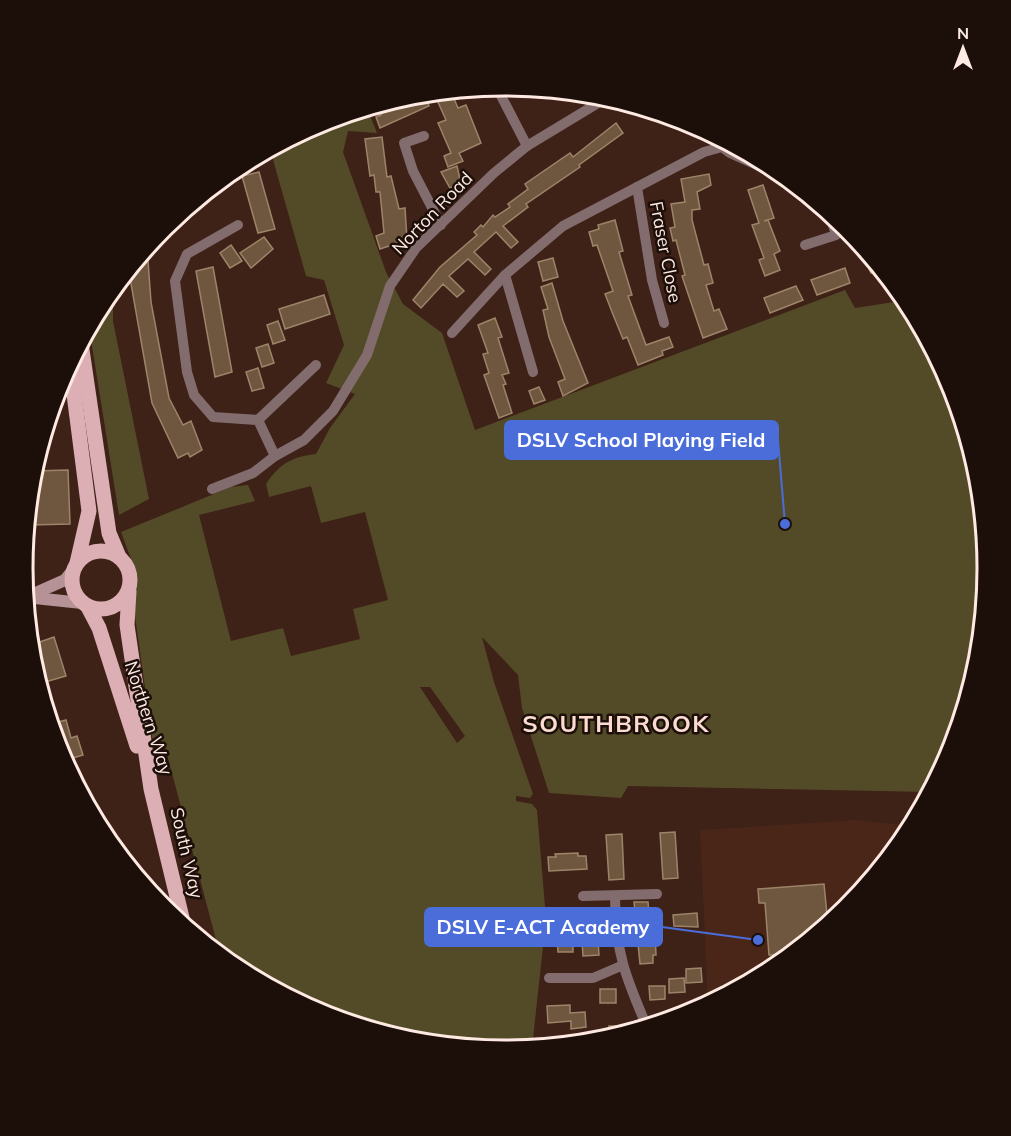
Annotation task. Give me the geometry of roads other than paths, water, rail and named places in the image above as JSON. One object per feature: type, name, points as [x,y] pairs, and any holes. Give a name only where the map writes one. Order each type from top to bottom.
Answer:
[{"type":"main road","points":[[34,597],[108,609],[117,605],[129,591],[130,574],[119,557],[109,533],[83,357]]},
{"type":"main road","points":[[72,380],[89,511],[72,586],[85,605]]},
{"type":"main road","points":[[34,593],[64,580],[91,552],[100,551],[119,557]]},
{"type":"main road","name":"Northern Way","points":[[129,591],[127,624],[152,789]]},
{"type":"main road","name":"Northern Way","points":[[85,605],[99,628],[152,789]]},
{"type":"main road","name":"South Way","points":[[152,789],[180,911]]},
{"type":"street","points":[[501,96],[527,146]]},
{"type":"street","name":"Norton Road","points":[[212,489],[253,473],[275,456],[304,440],[333,411],[367,355],[390,286],[416,248],[494,173],[527,146],[595,105]]},
{"type":"street","points":[[424,136],[404,143],[414,171],[441,225]]},
{"type":"street","name":"Fraser Close","points":[[452,333],[505,274],[563,226],[717,145]]},
{"type":"street","name":"Fraser Close","points":[[637,187],[647,256],[664,323]]},
{"type":"street","points":[[238,225],[187,254],[175,281],[187,372],[194,395],[213,417],[258,420],[316,365]]},
{"type":"street","points":[[805,245],[836,235],[834,229]]},
{"type":"street","points":[[505,274],[533,372]]},
{"type":"street","points":[[258,420],[275,456]]},
{"type":"street","points":[[583,896],[657,894]]},
{"type":"street","points":[[615,896],[615,927],[621,966],[644,1019]]},
{"type":"street","points":[[549,978],[593,978],[621,966]]},
{"type":"place","name":"DSLV School Playing Field","points":[[785,524]]},
{"type":"place","name":"DSLV E-ACT Academy","points":[[758,940]]},
{"type":"district","name":"SOUTHBROOK","points":[[616,723]]}]
